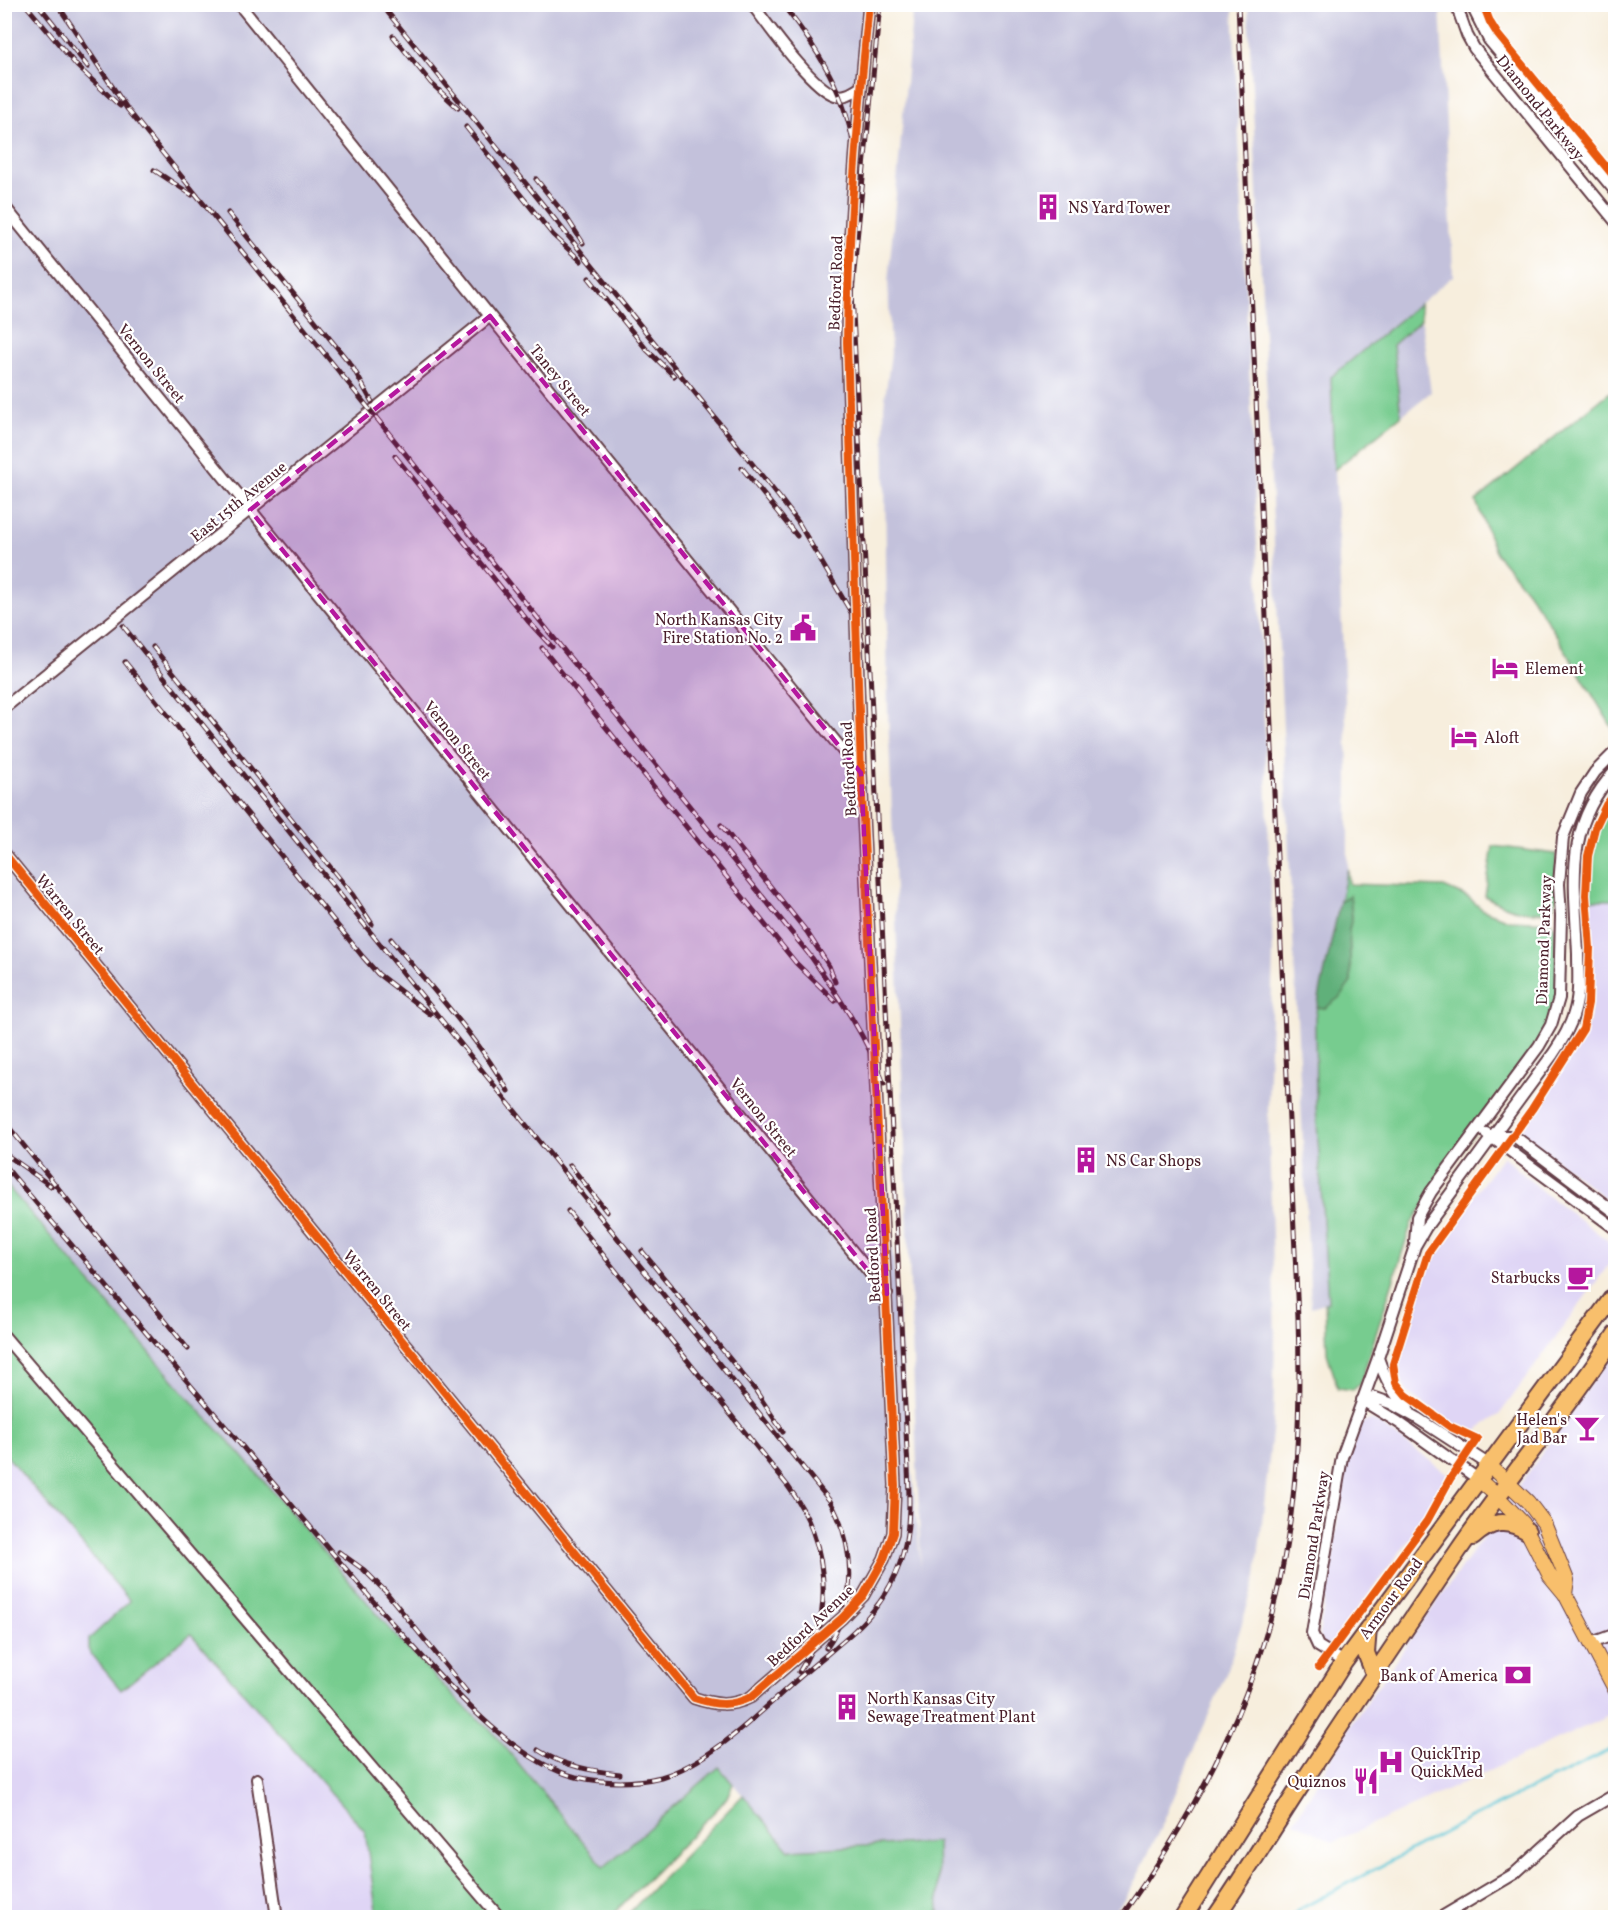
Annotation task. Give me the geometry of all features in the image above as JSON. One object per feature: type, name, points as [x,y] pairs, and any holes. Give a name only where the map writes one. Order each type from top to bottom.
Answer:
[{"type":"highway","name":"Armour Road","points":[[1183,1917],[1344,1662],[1616,1293]]},
{"type":"highway","name":"Armour Road","points":[[1215,1917],[1242,1880],[1374,1673],[1496,1495],[1508,1482],[1616,1334]]},
{"type":"highway","points":[[1459,1550],[1480,1531],[1492,1525],[1511,1523],[1527,1531]]},
{"type":"highway","points":[[1368,1628],[1366,1653],[1374,1673]]},
{"type":"main road","points":[[1488,1464],[1528,1502],[1544,1523],[1567,1580],[1565,1594]]},
{"type":"main road","points":[[1478,1479],[1522,1523],[1550,1576],[1565,1594],[1616,1691]]},
{"type":"street","name":"Taney Street","points":[[239,4],[861,772]]},
{"type":"street","points":[[752,4],[804,70],[827,91],[844,96],[861,87]]},
{"type":"street","name":"Bedford Road","points":[[869,4],[849,257],[847,342],[861,772],[895,1485],[893,1533]]},
{"type":"street","name":"Diamond Parkway","points":[[1456,4],[1474,48],[1616,222]]},
{"type":"street","name":"Diamond Parkway","points":[[1471,4],[1489,40],[1616,192]]},
{"type":"street","name":"Vernon Street","points":[[4,206],[887,1294]]},
{"type":"street","name":"East 15th Avenue","points":[[4,708],[490,316]]},
{"type":"street","name":"Diamond Parkway","points":[[1415,1246],[1418,1217],[1425,1201],[1539,1046],[1551,1025],[1559,998],[1561,916],[1559,884],[1563,837],[1581,793],[1595,772],[1616,751]]},
{"type":"street","name":"Diamond Parkway","points":[[1344,1662],[1318,1646],[1312,1633],[1342,1457],[1415,1246],[1425,1227],[1556,1049],[1575,1013],[1579,986],[1575,883],[1577,843],[1590,804],[1616,770]]},
{"type":"street","name":"Warren Street","points":[[4,853],[694,1698],[722,1705],[741,1702],[751,1697]]},
{"type":"street","points":[[1478,1129],[1616,1229]]},
{"type":"street","points":[[1492,1137],[1514,1136],[1616,1213]]},
{"type":"street","points":[[4,1336],[500,1917]]},
{"type":"street","points":[[1378,1358],[1385,1378],[1396,1397],[1417,1418]]},
{"type":"street","points":[[1362,1400],[1373,1397],[1417,1418],[1488,1464]]},
{"type":"street","points":[[1362,1400],[1398,1422],[1478,1479]]},
{"type":"street","name":"Bedford Avenue","points":[[751,1697],[842,1618],[863,1596],[874,1578],[893,1533]]},
{"type":"street","points":[[1591,1643],[1616,1634]]},
{"type":"street","points":[[257,1779],[277,1917]]},
{"type":"street","points":[[1440,1917],[1514,1874],[1578,1816],[1616,1794]]},
{"type":"highlighted area","points":[[490,316],[861,773],[887,1294],[250,510]]},
{"type":"shaded area","points":[[4,5],[870,5],[847,319],[876,1061],[921,1570],[888,711],[884,406],[891,353],[888,282],[913,5],[1233,5],[1273,954],[1268,1108],[1275,1333],[1273,1423],[1256,1577],[1228,1669],[1163,1823],[1131,1889],[1111,1917],[939,1917],[937,1842],[789,1850],[719,1767],[604,1867],[491,1731],[456,1699],[396,1636],[5,1182]]},
{"type":"shaded area","points":[[1248,5],[1440,5],[1452,246],[1453,276],[1331,377],[1348,767],[1348,868],[1315,1017],[1316,1106],[1328,1302],[1311,1307]]},
{"type":"shaded area","points":[[1421,320],[1431,392],[1401,416],[1393,345]]},
{"type":"shaded area","points":[[1591,900],[1615,900],[1615,1206],[1521,1132],[1579,1043],[1589,1023],[1593,992]]},
{"type":"shaded area","points":[[1503,1156],[1543,1192],[1615,1246],[1615,1256],[1499,1415],[1482,1426],[1475,1434],[1464,1427],[1448,1422],[1408,1393],[1399,1377],[1397,1362],[1427,1266],[1435,1248]]},
{"type":"shaded area","points":[[1615,1350],[1615,1713],[1334,1842],[1294,1822],[1351,1724]]},
{"type":"shaded area","points":[[1371,1420],[1448,1474],[1429,1513],[1327,1650],[1319,1634],[1334,1550],[1342,1484],[1359,1426]]},
{"type":"shaded area","points":[[4,1454],[131,1602],[89,1639],[92,1655],[121,1690],[190,1633],[365,1831],[377,1917],[5,1917]]},
{"type":"green space","points":[[1419,304],[1421,320],[1393,345],[1401,416],[1334,470],[1331,377]]},
{"type":"green space","points":[[1615,388],[1615,732],[1547,620],[1495,552],[1476,501]]},
{"type":"green space","points":[[1615,797],[1615,900],[1591,900],[1592,859],[1597,834]]},
{"type":"green space","points":[[1493,846],[1556,854],[1556,900],[1553,907],[1527,912],[1485,896]]},
{"type":"green space","points":[[1348,868],[1349,884],[1444,887],[1469,898],[1483,910],[1509,920],[1551,922],[1555,928],[1558,996],[1551,1023],[1412,1222],[1360,1384],[1353,1390],[1338,1388],[1327,1353],[1325,1303],[1328,1302],[1316,1106],[1315,1017],[1317,1007],[1325,1008],[1351,982],[1350,895],[1340,901]]},
{"type":"green space","points":[[1350,895],[1351,982],[1340,997],[1325,1008],[1317,1007],[1340,901]]},
{"type":"green space","points":[[4,1182],[396,1636],[456,1699],[491,1730],[604,1867],[719,1767],[733,1784],[727,1797],[610,1917],[377,1917],[365,1831],[191,1634],[121,1690],[92,1655],[89,1649],[89,1639],[130,1601],[5,1454]]},
{"type":"green space","points":[[743,1795],[789,1850],[937,1842],[939,1917],[625,1917]]},
{"type":"waterway","points":[[1289,1918],[1302,1908],[1471,1818],[1616,1747]]},
{"type":"railway","points":[[25,4],[77,66],[120,106]]},
{"type":"railway","points":[[38,4],[88,67]]},
{"type":"railway","points":[[57,4],[128,110],[812,958],[861,1035],[884,1084]]},
{"type":"railway","points":[[381,4],[798,522],[855,619],[863,644]]},
{"type":"railway","points":[[782,4],[824,63],[834,83],[849,126],[858,175]]},
{"type":"railway","points":[[4,1165],[390,1621],[451,1688],[499,1733],[524,1752],[550,1767],[576,1777],[618,1782],[661,1777],[681,1769],[701,1759],[738,1732],[854,1631],[879,1603],[894,1579],[900,1563],[905,1547],[909,1513],[852,291],[880,4]]},
{"type":"railway","points":[[1120,1918],[1170,1844],[1193,1805],[1233,1725],[1250,1683],[1264,1641],[1283,1563],[1296,1458],[1299,1388],[1298,1318],[1238,4]]},
{"type":"railway","points":[[393,36],[431,83],[458,108]]},
{"type":"railway","points":[[466,127],[553,235],[581,261]]},
{"type":"railway","points":[[154,170],[192,195]]},
{"type":"railway","points":[[536,179],[565,215],[583,243]]},
{"type":"railway","points":[[228,213],[352,366],[372,402]]},
{"type":"railway","points":[[589,278],[647,350],[674,376]]},
{"type":"railway","points":[[395,456],[528,621],[552,647]]},
{"type":"railway","points":[[742,468],[797,536]]},
{"type":"railway","points":[[123,626],[830,1501],[845,1537],[850,1575],[844,1613],[826,1648]]},
{"type":"railway","points":[[153,647],[352,894],[372,924]]},
{"type":"railway","points":[[542,648],[796,963],[835,1001]]},
{"type":"railway","points":[[125,662],[363,957],[378,974],[430,1014]]},
{"type":"railway","points":[[721,825],[807,932],[829,966],[835,982]]},
{"type":"railway","points":[[391,939],[468,1032],[508,1091]]},
{"type":"railway","points":[[4,1121],[188,1349]]},
{"type":"railway","points":[[4,1153],[51,1186]]},
{"type":"railway","points":[[570,1165],[607,1212]]},
{"type":"railway","points":[[568,1211],[787,1485],[801,1506],[812,1529],[819,1553],[823,1577],[823,1602],[819,1626],[811,1650],[799,1672]]},
{"type":"railway","points":[[642,1251],[756,1391],[783,1432]]},
{"type":"railway","points":[[339,1552],[364,1570],[386,1592],[467,1692]]},
{"type":"railway","points":[[538,1750],[578,1767],[620,1774]]},
{"type":"cycle path","points":[[4,853],[694,1698],[723,1704],[751,1697],[842,1618],[863,1596],[884,1559],[893,1533],[895,1485],[861,773],[847,342],[857,131],[869,4]]},
{"type":"cycle path","points":[[1483,4],[1498,35],[1616,179]]},
{"type":"cycle path","points":[[1319,1667],[1427,1521],[1450,1479],[1477,1439],[1449,1426],[1406,1395],[1396,1383],[1393,1364],[1428,1253],[1532,1109],[1583,1029],[1588,1003],[1590,948],[1586,895],[1588,856],[1595,828],[1606,805],[1616,792]]},
{"type":"place","name":"NS Yard Tower","points":[[1048,207]]},
{"type":"place","name":"North Kansas City Fire Station No. 2","points":[[803,628]]},
{"type":"place","name":"Element","points":[[1505,668]]},
{"type":"place","name":"Aloft","points":[[1464,737]]},
{"type":"place","name":"NS Car Shops","points":[[1086,1160]]},
{"type":"place","name":"Starbucks","points":[[1580,1277]]},
{"type":"place","name":"Helen's Jad Bar","points":[[1587,1428]]},
{"type":"place","name":"Bank of America","points":[[1518,1675]]},
{"type":"place","name":"North Kansas City Sewage Treatment Plant","points":[[847,1707]]},
{"type":"place","name":"QuickTrip QuickMed","points":[[1391,1762]]},
{"type":"place","name":"Quiznos","points":[[1366,1781]]}]
